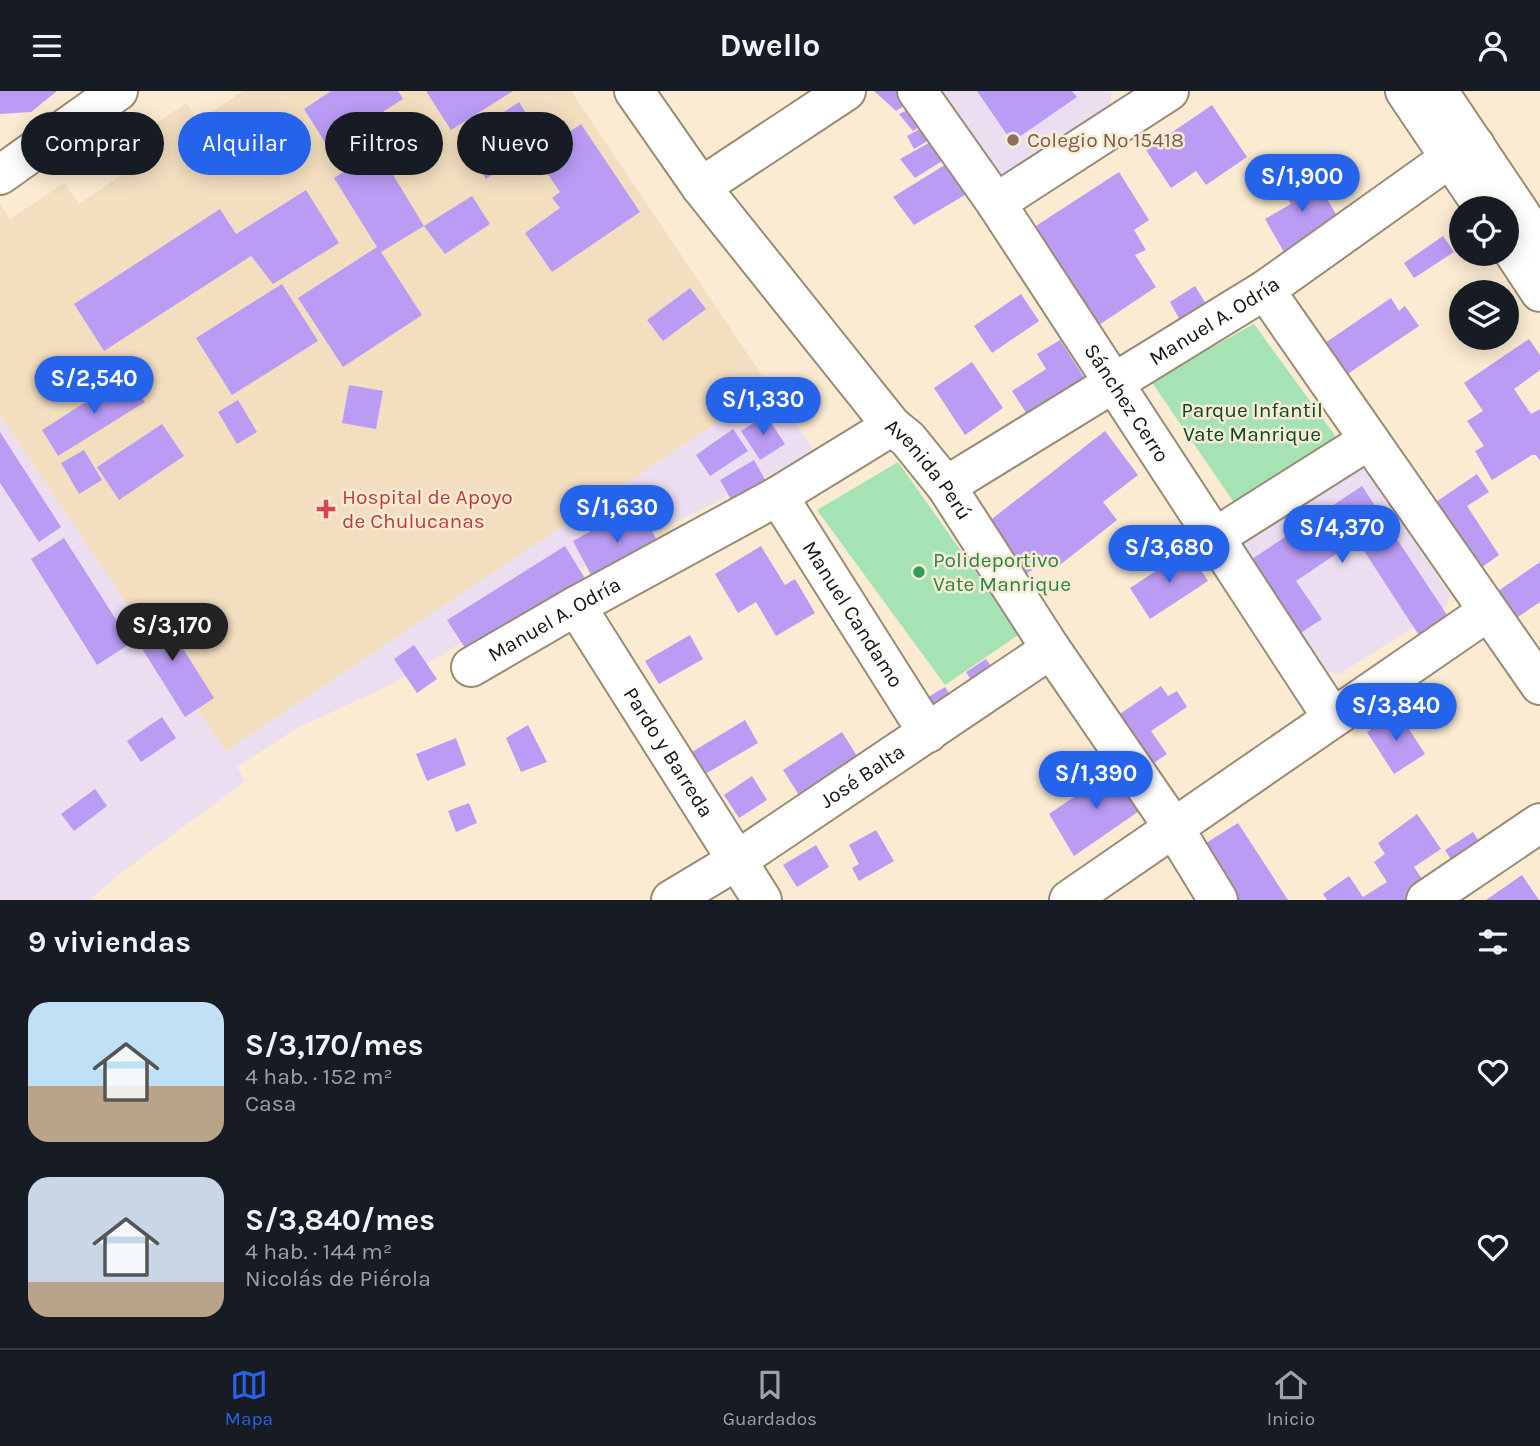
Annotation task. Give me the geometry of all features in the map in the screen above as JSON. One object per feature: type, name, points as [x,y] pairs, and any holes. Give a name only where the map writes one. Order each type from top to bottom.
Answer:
[{"type":"street","points":[[7,163],[88,101],[118,91]]},
{"type":"street","name":"Avenida Perú","points":[[634,91],[701,187],[892,426],[908,439],[946,485],[1051,649],[1174,828],[1218,900]]},
{"type":"street","points":[[701,187],[846,91]]},
{"type":"street","name":"Sánchez Cerro","points":[[917,91],[996,203],[1332,717]]},
{"type":"street","points":[[1405,91],[1463,152],[1540,243]]},
{"type":"street","points":[[1438,91],[1480,196]]},
{"type":"street","points":[[996,203],[1145,98]]},
{"type":"street","name":"Manuel A. Odría","points":[[946,485],[1265,290],[1463,152]]},
{"type":"street","points":[[1519,260],[1540,292]]},
{"type":"street","points":[[1265,290],[1540,685]]},
{"type":"street","name":"Manuel A. Odría","points":[[471,667],[576,606],[778,496],[892,426]]},
{"type":"street","points":[[1214,538],[1369,440]]},
{"type":"street","name":"Manuel Candamo","points":[[778,496],[929,733]]},
{"type":"street","name":"Pardo y Barreda","points":[[576,606],[762,900]]},
{"type":"street","points":[[1069,900],[1487,612]]},
{"type":"street","name":"José Balta","points":[[671,900],[736,861],[1051,649]]},
{"type":"street","points":[[1426,900],[1540,823]]},
{"type":"shaded area","name":"Hospital de Apoyo de Chulucanas","points":[[243,91],[571,91],[770,387],[226,752],[0,415],[0,204],[10,219],[64,183],[79,204],[121,175],[164,175],[164,118],[186,103],[192,112],[178,112],[178,175],[311,175],[311,112],[212,112]]},
{"type":"shaded area","name":"Colegio Nº 15418","points":[[933,91],[1111,91],[1113,94],[1108,108],[1005,176],[988,171]]},
{"type":"shaded area","points":[[770,387],[815,452],[745,488],[728,483],[725,498],[559,579],[442,655],[382,689],[297,728],[237,767],[245,781],[117,876],[90,900],[0,900],[0,415],[226,752]]},
{"type":"shaded area","points":[[1360,463],[1450,594],[1446,606],[1340,674],[1328,671],[1239,541]]},
{"type":"green space","name":"Parque Infantil Vate Manrique","points":[[1254,324],[1336,437],[1239,510],[1151,381]]},
{"type":"green space","name":"Polideportivo Vate Manrique","points":[[898,462],[1020,634],[945,685],[817,510]]},
{"type":"building","points":[[0,91],[57,91],[31,112],[0,114]]},
{"type":"building","points":[[331,91],[398,91],[403,99],[383,112],[325,112],[325,142],[311,120],[311,112],[304,109]]},
{"type":"building","points":[[426,91],[513,91],[480,112],[457,112],[457,126],[451,130],[443,118],[443,112],[439,112]]},
{"type":"building","points":[[874,91],[909,91],[915,99],[896,111]]},
{"type":"building","points":[[977,91],[1072,91],[1077,97],[1012,142]]},
{"type":"building","points":[[519,102],[525,112],[504,112]]},
{"type":"building","points":[[922,103],[934,118],[913,131],[899,114]]},
{"type":"building","points":[[1212,105],[1247,157],[1206,185],[1196,171],[1171,188],[1146,150]]},
{"type":"building","points":[[934,121],[941,133],[914,149],[907,136]]},
{"type":"building","points":[[581,124],[640,212],[552,272],[525,233],[560,208],[552,198],[560,192],[549,175],[573,175],[573,129]]},
{"type":"building","points":[[943,135],[955,153],[915,178],[900,159]]},
{"type":"building","points":[[956,158],[977,188],[914,225],[893,197]]},
{"type":"building","points":[[1119,172],[1149,220],[1134,230],[1146,250],[1135,255],[1156,287],[1087,333],[1022,235]]},
{"type":"building","points":[[1312,174],[1339,219],[1284,252],[1265,219],[1291,204],[1283,191]]},
{"type":"building","points":[[339,175],[393,175],[424,226],[381,252],[422,315],[343,367],[298,298],[377,247],[334,178]]},
{"type":"building","points":[[306,190],[339,243],[273,284],[251,256],[104,351],[74,304],[220,209],[236,234]]},
{"type":"building","points":[[472,196],[490,224],[445,254],[424,226]]},
{"type":"building","points":[[1443,236],[1449,245],[1449,255],[1414,278],[1404,263]]},
{"type":"building","points":[[282,284],[318,341],[232,395],[196,338]]},
{"type":"building","points":[[1195,286],[1209,309],[1182,324],[1170,302]]},
{"type":"building","points":[[690,288],[706,309],[663,341],[647,320]]},
{"type":"building","points":[[1021,294],[1039,321],[992,353],[974,326]]},
{"type":"building","points":[[1391,298],[1399,311],[1405,306],[1419,326],[1343,377],[1322,345]]},
{"type":"building","points":[[1529,339],[1540,355],[1540,370],[1514,389],[1531,414],[1540,409],[1540,461],[1536,455],[1532,455],[1492,480],[1475,451],[1484,446],[1467,421],[1483,411],[1464,383],[1513,350],[1519,350],[1519,346]]},
{"type":"building","points":[[1060,340],[1089,385],[1032,422],[1012,391],[1046,369],[1037,354]]},
{"type":"building","points":[[972,362],[1003,408],[965,435],[934,388]]},
{"type":"building","points":[[128,375],[145,402],[58,456],[42,430]]},
{"type":"building","points":[[349,385],[383,391],[376,429],[342,423]]},
{"type":"building","points":[[238,400],[257,432],[237,444],[218,412]]},
{"type":"building","points":[[766,415],[785,444],[760,460],[741,431]]},
{"type":"building","points":[[162,424],[184,456],[119,500],[97,467]]},
{"type":"building","points":[[733,429],[748,451],[710,476],[696,455]]},
{"type":"building","points":[[1105,431],[1138,475],[1103,502],[1117,520],[1056,568],[1048,558],[1013,584],[975,532]]},
{"type":"building","points":[[0,432],[61,527],[39,542],[0,483]]},
{"type":"building","points":[[84,450],[102,480],[79,494],[61,463]]},
{"type":"building","points":[[754,460],[768,485],[734,505],[720,480]]},
{"type":"building","points":[[1477,474],[1489,492],[1467,506],[1499,555],[1471,575],[1427,508]]},
{"type":"building","points":[[1362,486],[1449,618],[1420,637],[1357,540],[1296,581],[1322,619],[1293,638],[1243,565]]},
{"type":"building","points":[[638,505],[661,548],[596,584],[573,541]]},
{"type":"building","points":[[64,538],[131,643],[97,665],[31,559]]},
{"type":"building","points":[[565,546],[589,585],[472,659],[447,620]]},
{"type":"building","points":[[761,546],[785,585],[795,579],[815,613],[776,636],[756,602],[738,613],[715,574]]},
{"type":"building","points":[[1188,550],[1208,581],[1150,619],[1130,588]]},
{"type":"building","points":[[1540,562],[1540,602],[1506,625],[1488,598]]},
{"type":"building","points":[[158,609],[214,698],[185,717],[129,628]]},
{"type":"building","points":[[690,635],[703,659],[659,684],[645,661]]},
{"type":"building","points":[[414,645],[437,679],[417,693],[394,659]]},
{"type":"building","points":[[986,659],[997,675],[977,689],[966,672]]},
{"type":"building","points":[[1161,686],[1168,696],[1177,691],[1187,707],[1151,731],[1167,754],[1139,773],[1105,724]]},
{"type":"building","points":[[945,687],[956,704],[936,716],[925,699]]},
{"type":"building","points":[[1398,712],[1425,754],[1394,774],[1367,732]]},
{"type":"building","points":[[162,717],[176,738],[141,762],[127,741]]},
{"type":"building","points":[[745,720],[758,743],[695,780],[682,758]]},
{"type":"building","points":[[528,725],[547,762],[521,772],[506,738]]},
{"type":"building","points":[[842,732],[868,774],[809,811],[783,770]]},
{"type":"building","points":[[456,738],[466,765],[427,781],[416,754]]},
{"type":"building","points":[[1117,768],[1145,807],[1074,856],[1049,814]]},
{"type":"building","points":[[752,776],[767,800],[739,818],[724,795]]},
{"type":"building","points":[[95,789],[107,806],[74,831],[61,814]]},
{"type":"building","points":[[469,803],[477,823],[456,832],[448,811]]},
{"type":"building","points":[[1417,814],[1441,849],[1414,867],[1428,888],[1409,900],[1327,900],[1323,894],[1349,876],[1363,897],[1387,882],[1374,862],[1385,854],[1378,843]]},
{"type":"building","points":[[1238,823],[1288,900],[1226,900],[1205,867],[1216,859],[1206,843]]},
{"type":"building","points":[[876,830],[894,861],[859,881],[852,868],[859,864],[849,845]]},
{"type":"building","points":[[1473,832],[1485,851],[1457,869],[1445,850]]},
{"type":"building","points":[[816,845],[829,867],[797,887],[783,865]]},
{"type":"building","points":[[1522,875],[1539,900],[1486,900]]},
{"type":"place","name":"Colegio Nº 15418","points":[[1013,140]]},
{"type":"place","name":"Hospital de Apoyo de Chulucanas","points":[[326,509]]},
{"type":"place","name":"Polideportivo Vate Manrique","points":[[919,572]]}]
